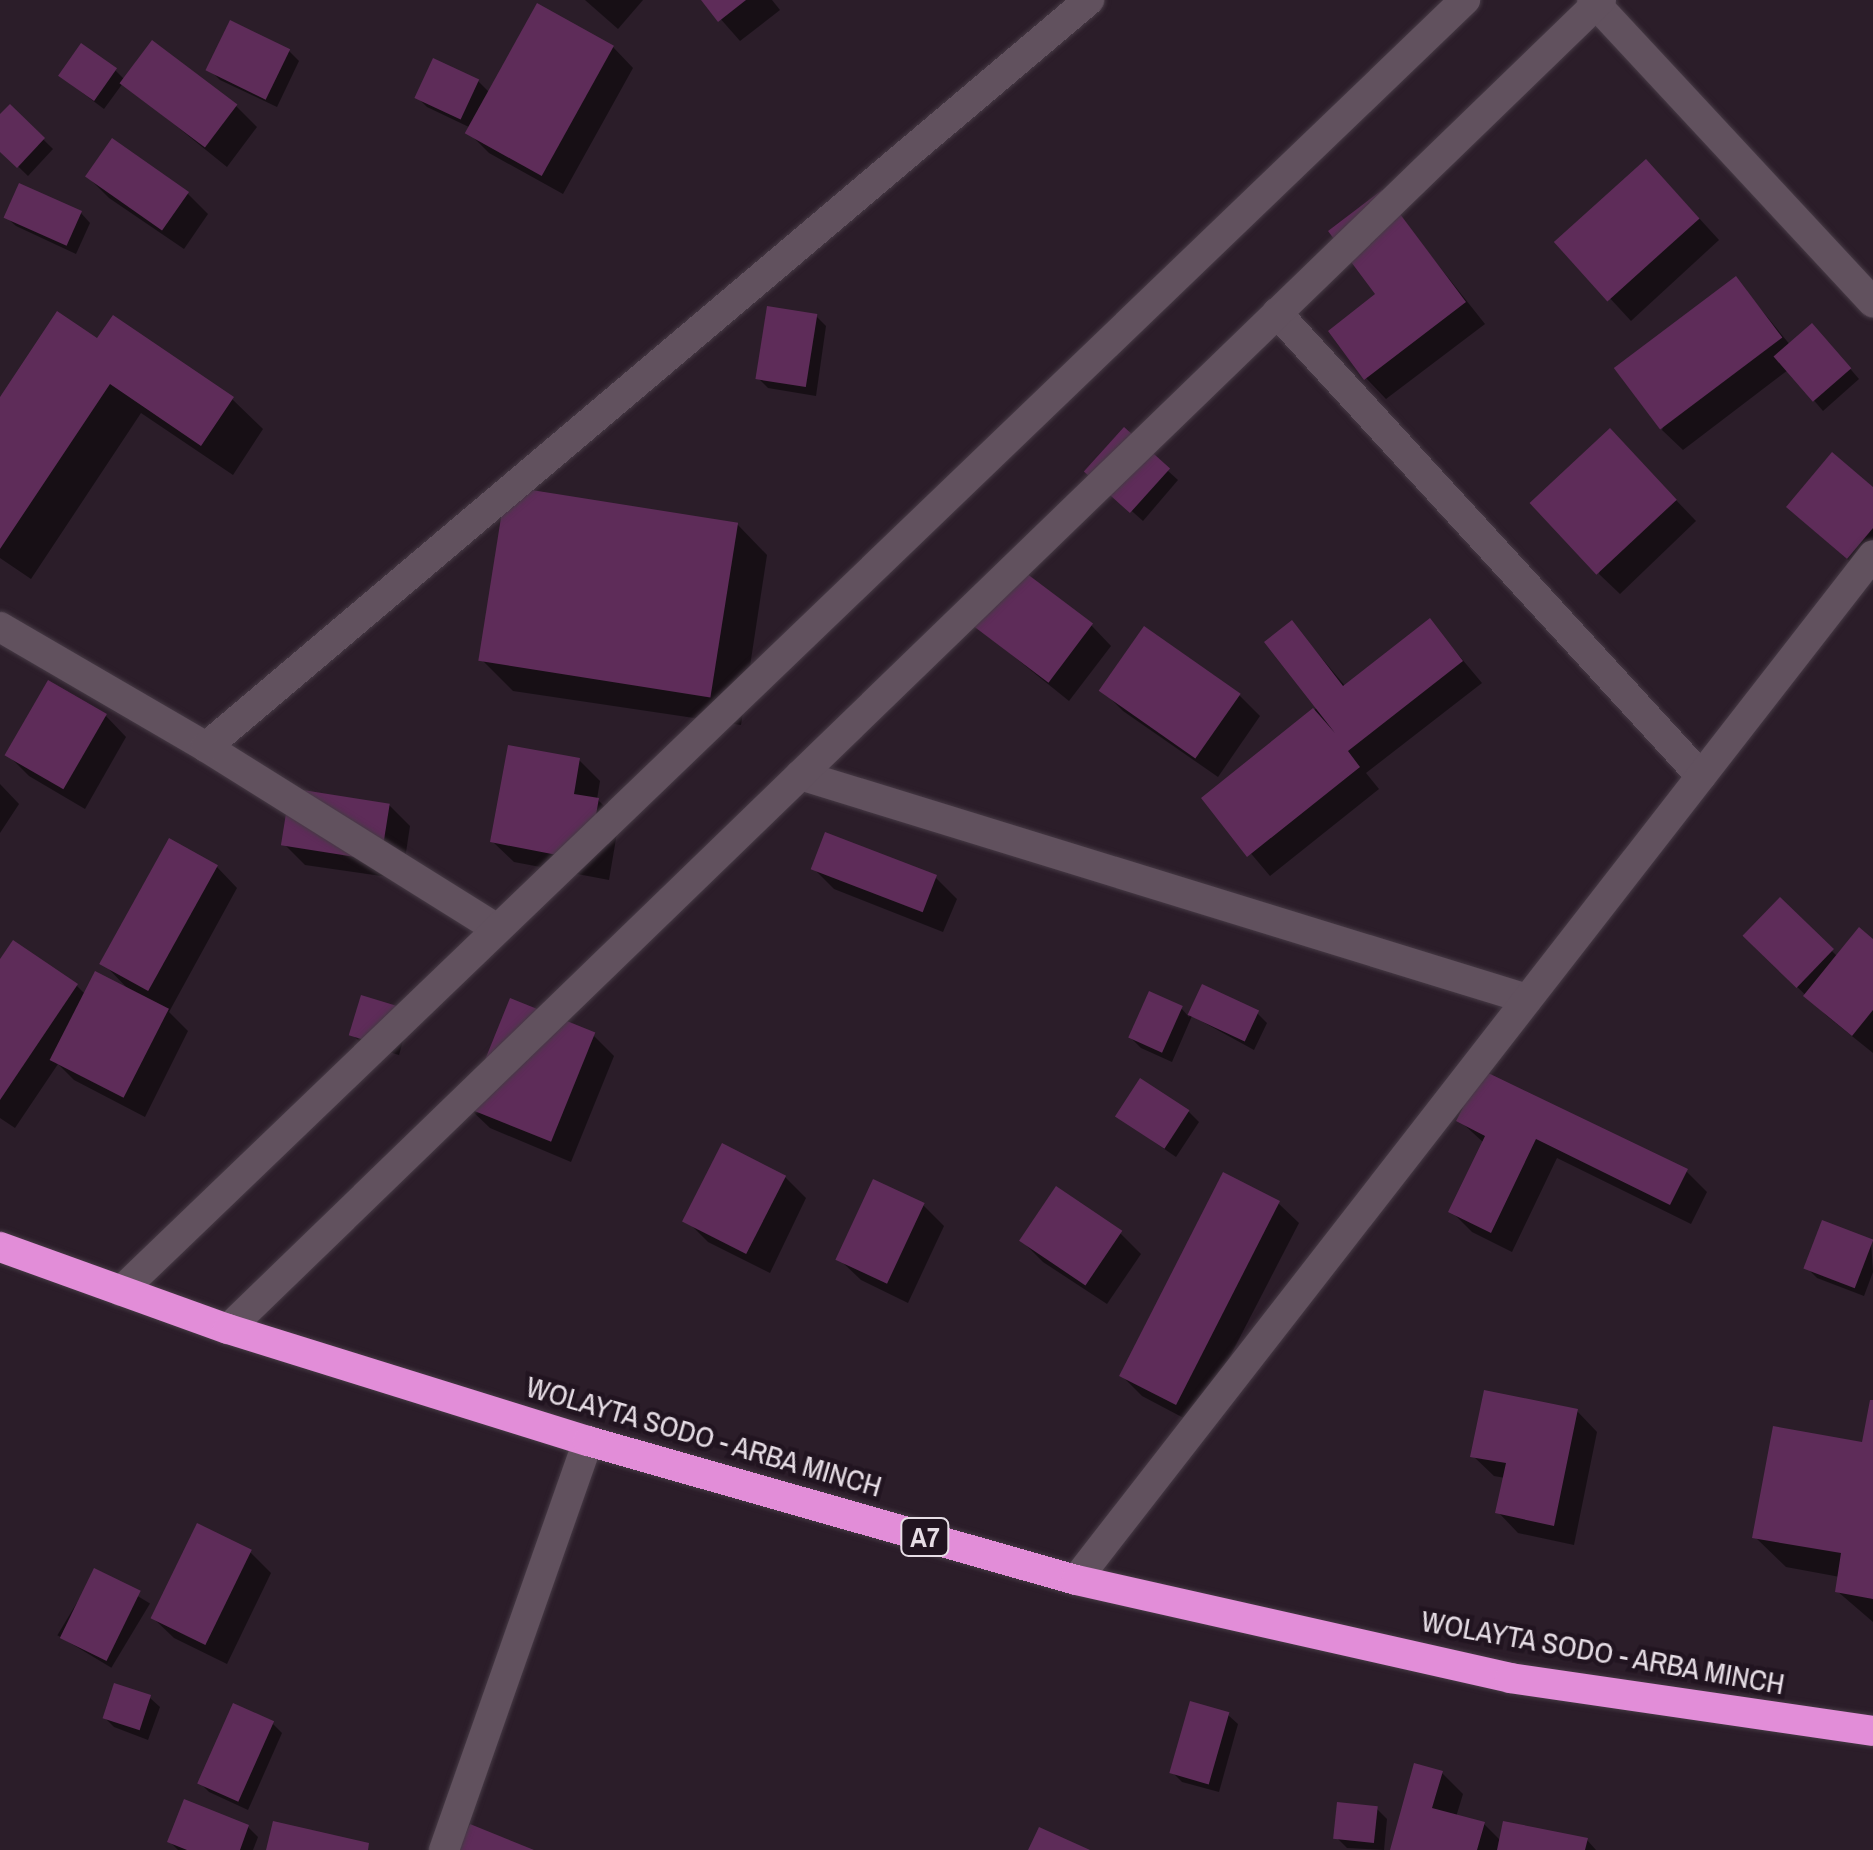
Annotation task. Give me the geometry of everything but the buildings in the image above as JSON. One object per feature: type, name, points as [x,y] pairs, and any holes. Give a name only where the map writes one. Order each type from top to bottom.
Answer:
[{"type":"highway","name":"WOLAYTA SODO - ARBA MINCH","points":[[0,1248],[228,1329],[588,1441],[1076,1580],[1510,1678],[1873,1731]]},
{"type":"street","points":[[206,748],[1088,0]]},
{"type":"street","points":[[121,1290],[1465,0]]},
{"type":"street","points":[[228,1329],[1596,2],[1873,302]]},
{"type":"street","points":[[1276,314],[1701,776]]},
{"type":"street","points":[[1076,1580],[1873,555]]},
{"type":"street","points":[[0,627],[206,748],[497,929]]},
{"type":"street","points":[[800,775],[1527,999]]},
{"type":"street","points":[[444,1850],[588,1441]]}]
